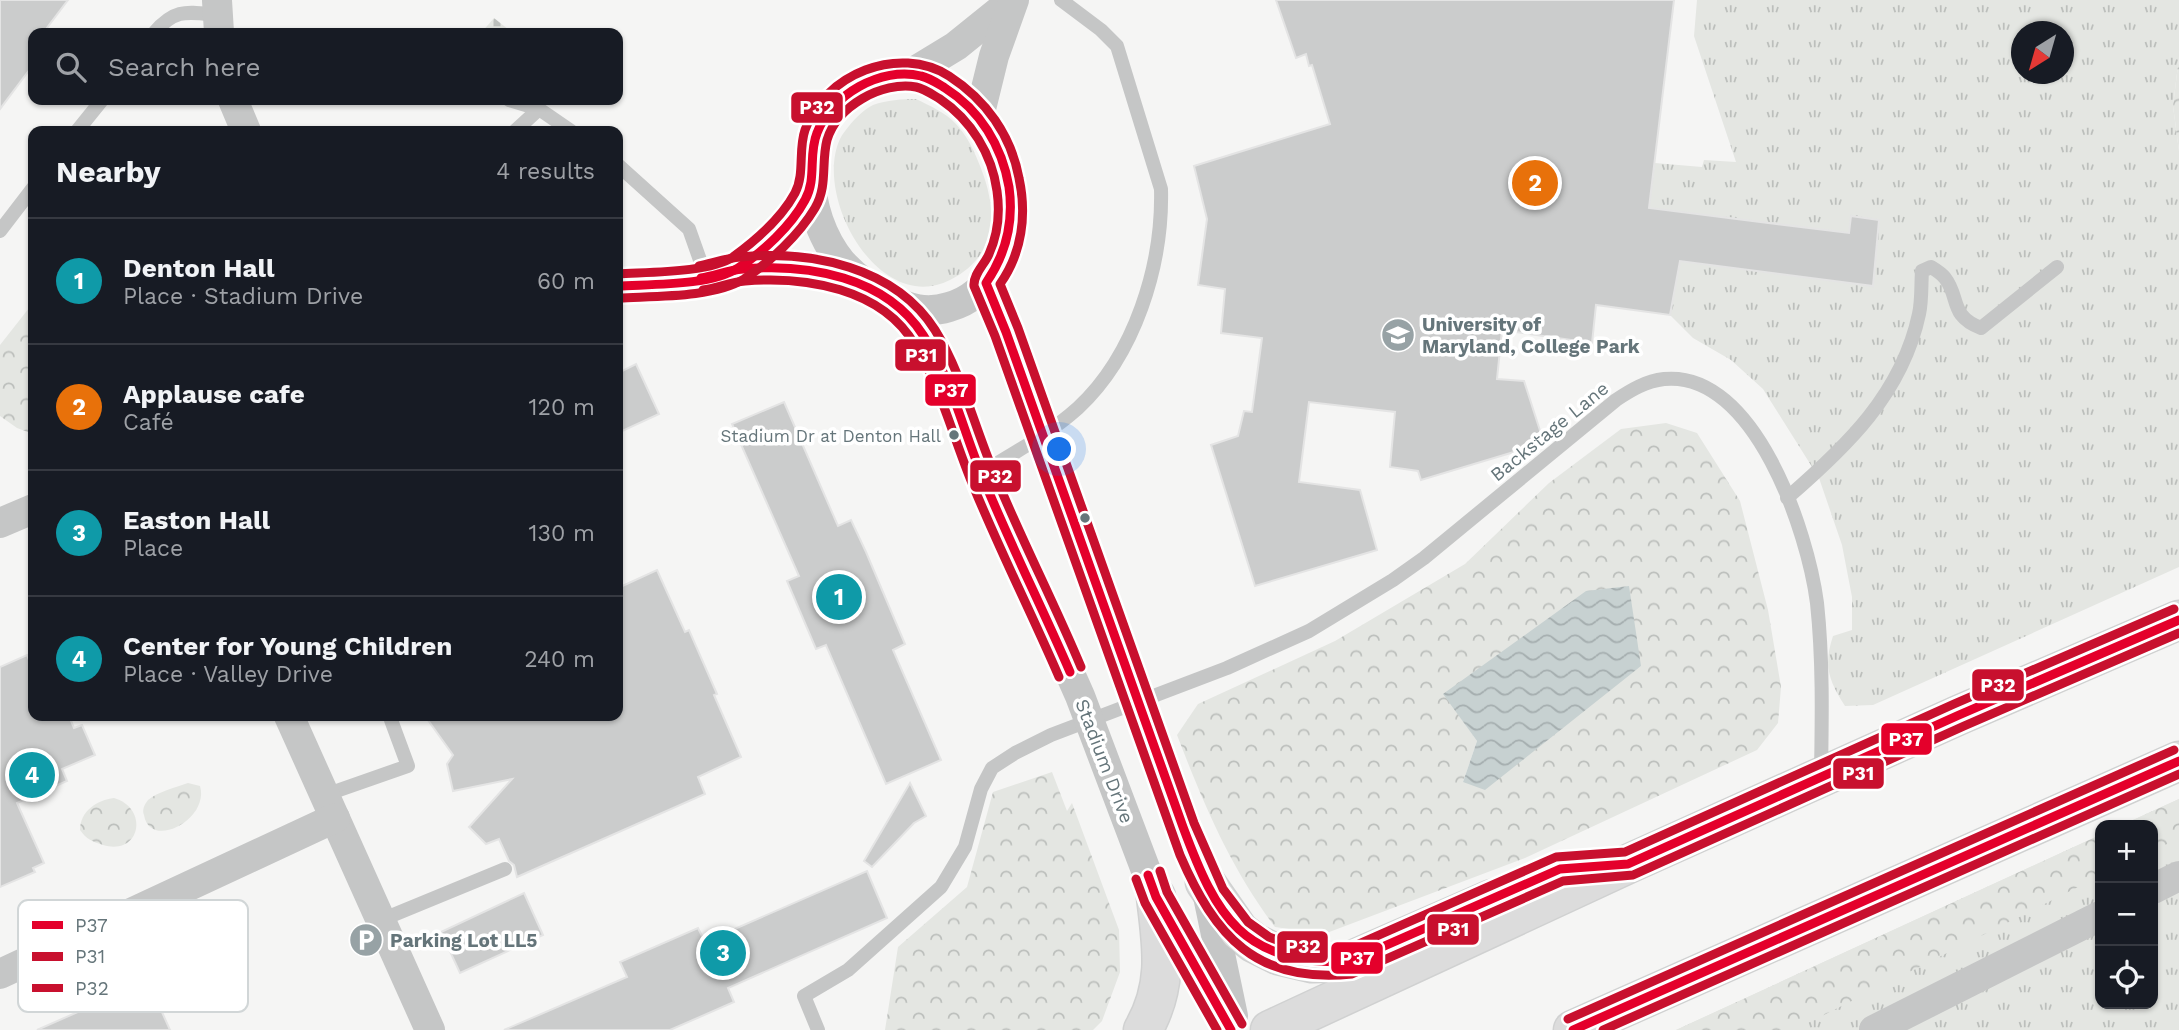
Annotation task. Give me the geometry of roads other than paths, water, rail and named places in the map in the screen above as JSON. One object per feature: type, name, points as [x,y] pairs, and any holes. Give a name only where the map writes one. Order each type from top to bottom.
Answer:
[{"type":"main road","points":[[1270,1030],[1628,864],[1959,715],[2179,620]]},
{"type":"main road","points":[[1573,1030],[2179,761]]},
{"type":"main road","points":[[1205,882],[1239,931],[1254,943],[1278,955],[1312,963],[1348,962],[1560,869],[1628,864]]},
{"type":"main road","points":[[1143,1030],[1156,1002],[1162,979],[1162,947],[1156,897]]},
{"type":"street","points":[[910,74],[956,46],[1014,0]]},
{"type":"street","points":[[979,117],[994,56],[1014,0]]},
{"type":"street","points":[[910,74],[920,75],[950,91],[979,117],[999,151],[1008,181],[1012,210],[1009,239],[986,283],[968,299],[936,311],[911,309],[869,286],[842,262],[831,245],[816,212],[810,189],[814,144],[819,129],[827,114],[857,87],[910,74]]},
{"type":"street","points":[[235,105],[244,126]]},
{"type":"street","points":[[736,270],[792,217],[810,189]]},
{"type":"street","points":[[623,285],[706,277],[736,270],[782,269],[869,286]]},
{"type":"street","name":"Stadium Drive","points":[[986,283],[1006,331],[1137,702],[1205,882],[1233,1030]]},
{"type":"street","name":"Stadium Drive","points":[[895,302],[916,323],[933,350],[981,473],[1090,720],[1156,897],[1233,1030]]},
{"type":"street","points":[[0,523],[28,511]]},
{"type":"street","points":[[291,721],[430,1030]]},
{"type":"street","points":[[146,900],[330,807]]},
{"type":"street","points":[[2158,886],[2179,876]]},
{"type":"street","points":[[1874,1030],[2095,919]]},
{"type":"street","points":[[0,974],[18,965]]},
{"type":"lane","points":[[981,473],[1043,436],[1090,396],[1129,335],[1150,283],[1157,256],[1161,190],[1117,46],[1101,30],[1061,0]]},
{"type":"lane","points":[[158,28],[167,18],[177,13],[218,16]]},
{"type":"lane","points":[[81,126],[98,105]]},
{"type":"lane","points":[[526,105],[539,109],[563,126]]},
{"type":"lane","points":[[520,126],[539,109]]},
{"type":"lane","points":[[623,170],[689,229],[706,277]]},
{"type":"lane","points":[[0,231],[28,195]]},
{"type":"lane","points":[[1787,498],[1842,449],[1875,412],[1900,372],[1920,313],[1922,271],[1931,267],[1946,278],[1958,311],[1972,324],[1981,328],[2057,267]]},
{"type":"lane","name":"Backstage Lane","points":[[818,1030],[804,996],[848,970],[941,887],[965,847],[981,789],[992,768],[1027,747],[1227,668],[1309,631],[1393,580],[1462,528],[1616,400],[1636,387],[1653,381],[1676,379],[1705,387],[1718,394],[1752,428],[1773,464],[1809,562],[1817,603],[1822,690],[1821,778]]},
{"type":"lane","points":[[330,807],[408,766],[391,721]]},
{"type":"lane","points":[[381,920],[505,869]]},
{"type":"water","points":[[1629,586],[1641,666],[1485,790],[1463,782],[1477,741],[1443,694],[1586,591]]},
{"type":"place","name":"Applause cafe","points":[[1535,183]]},
{"type":"place","name":"University of Maryland, College Park","points":[[1398,335]]},
{"type":"place","name":"Stadium Dr at Denton Hall","points":[[954,435]]},
{"type":"place","name":"Denton Hall","points":[[839,597]]},
{"type":"place","name":"Center for Young Children","points":[[32,775]]},
{"type":"place","name":"Parking Lot LL5","points":[[366,940]]},
{"type":"place","name":"Easton Hall","points":[[723,953]]}]
